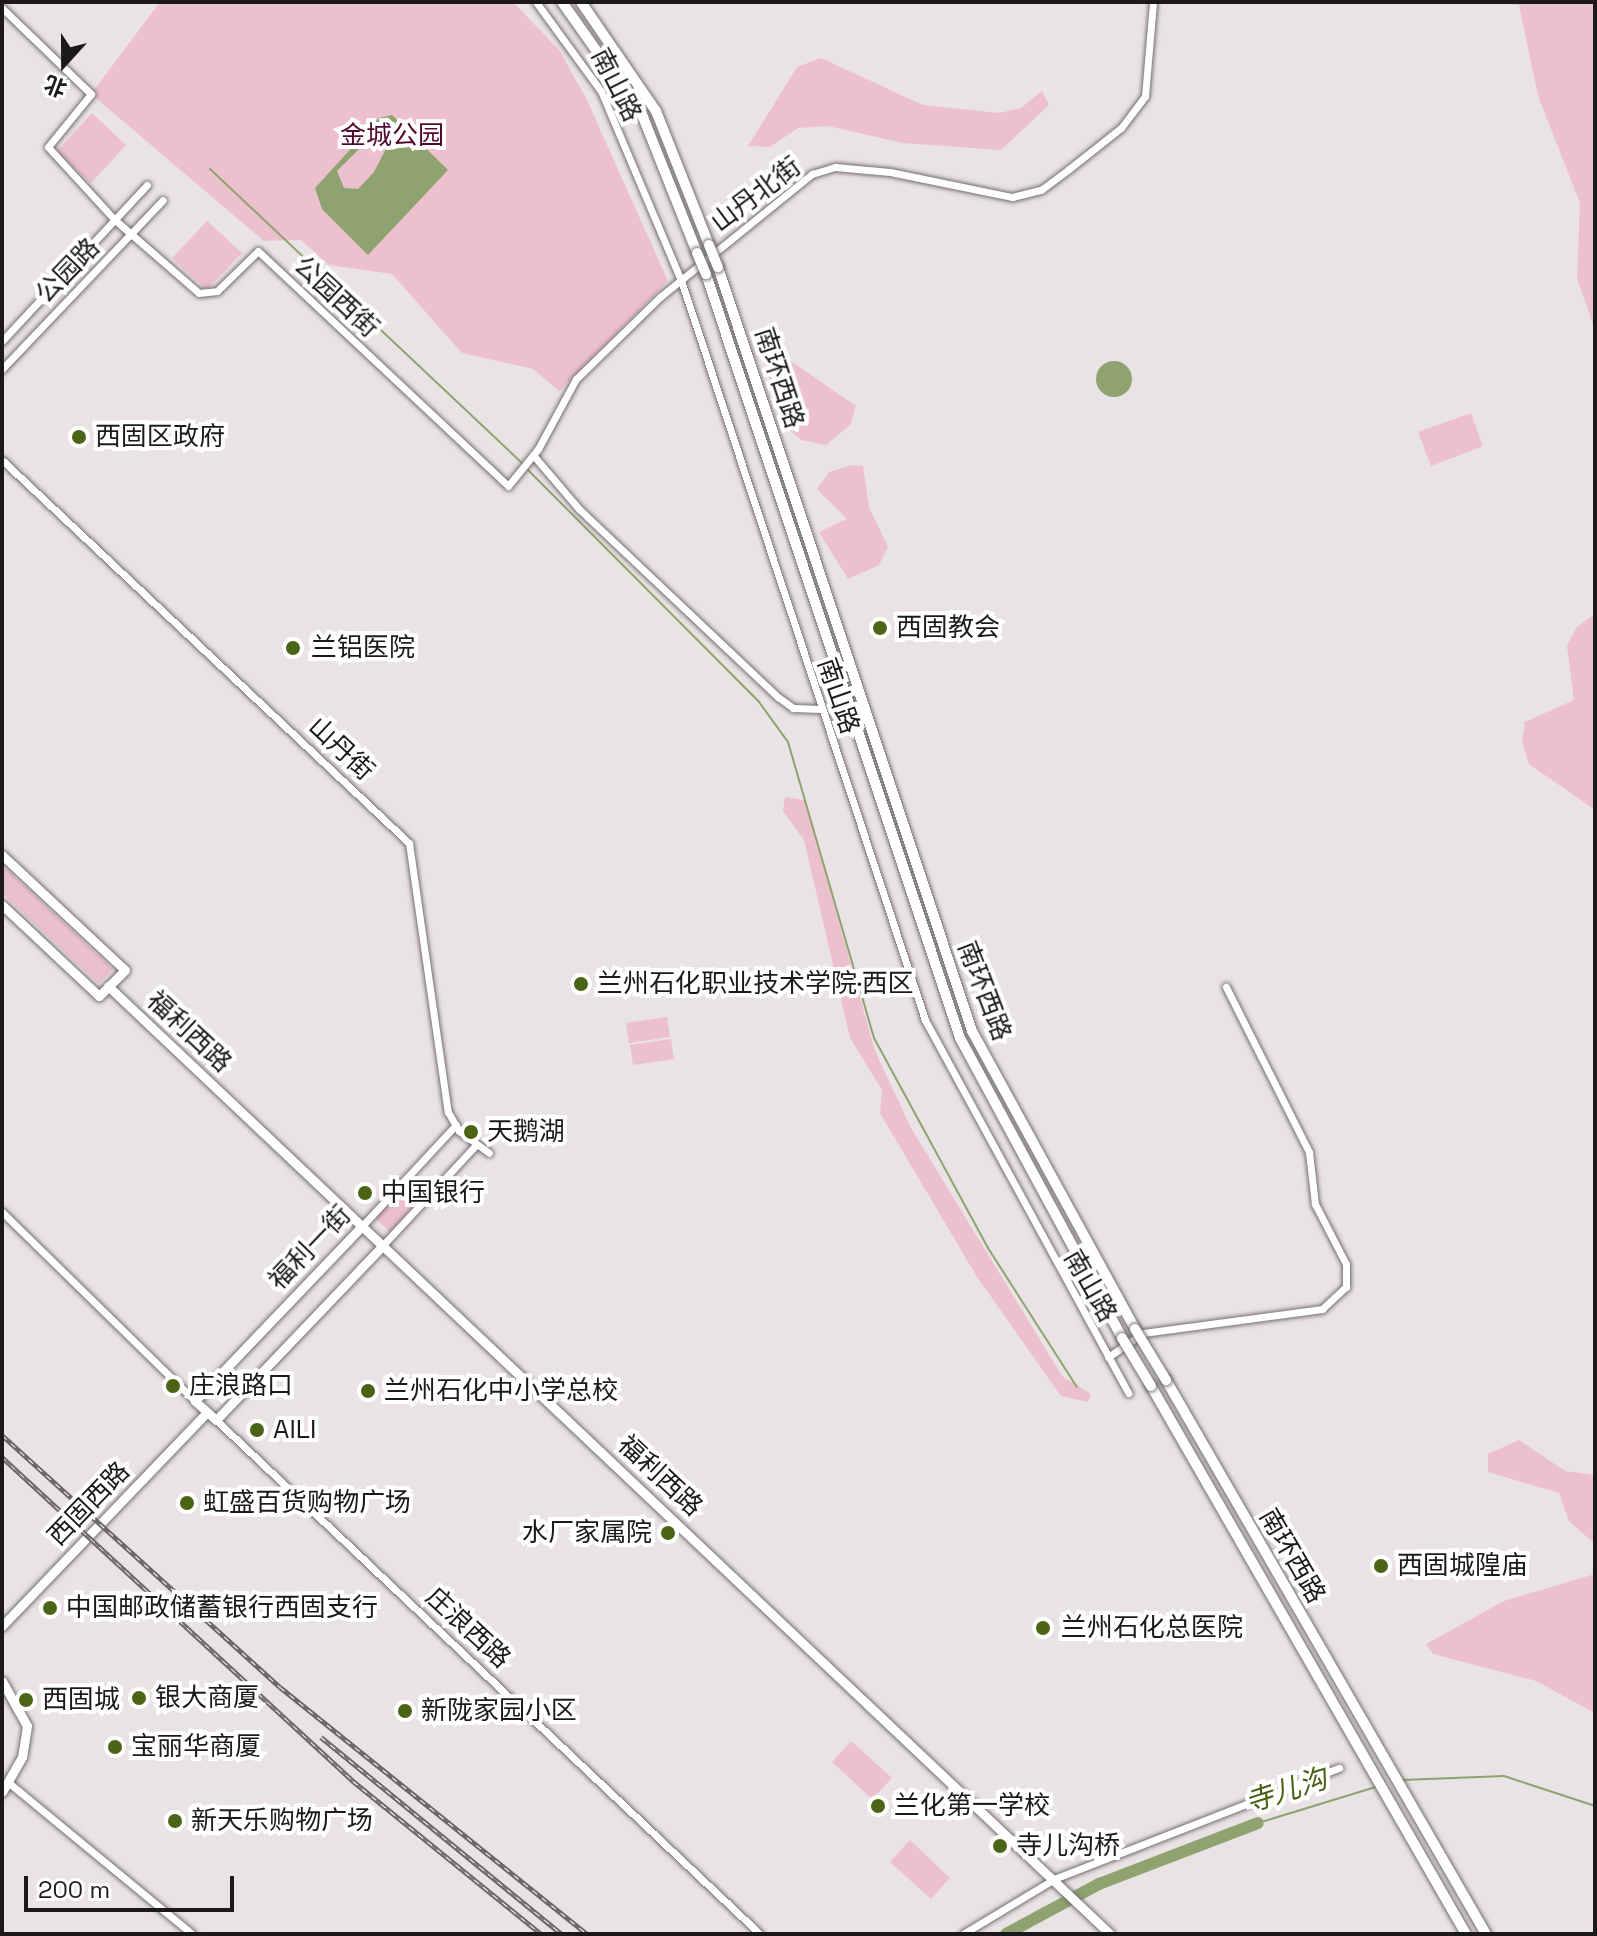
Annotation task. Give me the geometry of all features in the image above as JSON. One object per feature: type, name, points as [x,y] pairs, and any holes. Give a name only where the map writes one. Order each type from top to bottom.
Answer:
[{"type":"highway","name":"南环西路","points":[[562,2],[643,117],[706,274],[960,1038],[1122,1338],[1355,1734],[1466,1934]]},
{"type":"highway","name":"南环西路","points":[[581,2],[656,111],[718,267],[972,1031],[1135,1329],[1486,1934]]},
{"type":"main road","name":"福利西路","points":[[2,855],[125,970],[108,986],[1110,1934]]},
{"type":"main road","points":[[2,905],[99,996],[108,986]]},
{"type":"main road","name":"福利一街","points":[[195,1401],[362,1226]]},
{"type":"main road","name":"福利一街","points":[[216,1420],[383,1245]]},
{"type":"main road","points":[[195,1401],[216,1420]]},
{"type":"main road","name":"西固西路","points":[[2,1626],[207,1412]]},
{"type":"main road","points":[[2,1681],[27,1726],[9,1783],[2,1792]]},
{"type":"street","name":"南山路","points":[[536,2],[601,91],[681,280],[925,1020],[1128,1393]]},
{"type":"street","name":"山丹北街","points":[[508,486],[528,465],[576,379],[681,280],[825,169],[890,172],[988,197],[1041,190],[1121,128],[1145,96],[1153,2]]},
{"type":"street","points":[[2,8],[91,94],[48,147],[130,235]]},
{"type":"street","name":"公园路","points":[[2,341],[147,185]]},
{"type":"street","name":"公园路","points":[[2,369],[163,200]]},
{"type":"street","name":"公园西街","points":[[130,235],[205,294],[258,251],[508,486]]},
{"type":"street","points":[[533,455],[579,509],[778,697],[793,708],[820,709]]},
{"type":"street","name":"山丹街","points":[[2,460],[409,843],[456,1125]]},
{"type":"street","points":[[1110,1360],[1143,1333],[1322,1309],[1346,1287],[1346,1264],[1315,1204],[1309,1152],[1226,987]]},
{"type":"street","points":[[456,1125],[475,1146],[489,1153]]},
{"type":"street","name":"福利一街","points":[[362,1226],[456,1125]]},
{"type":"street","name":"福利一街","points":[[383,1245],[475,1146]]},
{"type":"street","points":[[2,1212],[195,1401]]},
{"type":"street","name":"庄浪西路","points":[[216,1420],[760,1934]]},
{"type":"street","points":[[963,1934],[1056,1881],[1339,1768]]},
{"type":"street","points":[[9,1783],[192,1934]]},
{"type":"green space","name":"金城公园","points":[[160,2],[513,2],[559,50],[586,98],[668,281],[559,391],[533,369],[462,353],[392,274],[329,265],[301,240],[264,241],[91,94]]},
{"type":"green space","points":[[1484,2],[1595,2],[1595,330],[1577,278],[1580,203],[1538,96],[1519,5]]},
{"type":"green space","points":[[821,58],[923,105],[999,113],[1021,108],[1042,91],[1049,105],[1001,150],[903,143],[828,126],[798,128],[770,147],[748,146],[797,67]]},
{"type":"green space","points":[[92,113],[126,145],[91,183],[57,151]]},
{"type":"green space","points":[[207,221],[242,253],[207,290],[172,258]]},
{"type":"green space","points":[[776,351],[856,406],[850,425],[826,445],[801,440],[785,426],[765,365]]},
{"type":"green space","points":[[1471,413],[1483,446],[1431,466],[1418,432]]},
{"type":"green space","points":[[852,465],[863,466],[869,507],[888,547],[879,565],[848,579],[819,532],[847,519],[817,489],[829,472]]},
{"type":"green space","points":[[1595,614],[1595,810],[1529,764],[1522,742],[1525,722],[1574,700],[1567,646],[1577,627]]},
{"type":"green space","points":[[785,797],[805,800],[875,1051],[911,1128],[1062,1376],[1091,1394],[1088,1402],[1061,1396],[977,1277],[880,1113],[882,1090],[850,1038],[804,840],[783,811]]},
{"type":"green space","points":[[2,865],[113,969],[99,984],[2,893]]},
{"type":"green space","points":[[667,1017],[670,1037],[629,1043],[626,1023]]},
{"type":"green space","points":[[671,1039],[674,1059],[633,1065],[630,1045]]},
{"type":"green space","points":[[405,1185],[420,1199],[390,1232],[374,1217]]},
{"type":"green space","points":[[1519,1440],[1565,1471],[1595,1475],[1595,1544],[1569,1521],[1559,1493],[1488,1472],[1488,1454]]},
{"type":"green space","points":[[1595,1574],[1595,1713],[1536,1681],[1433,1654],[1426,1644],[1504,1601]]},
{"type":"green space","points":[[851,1741],[892,1778],[872,1799],[832,1762]]},
{"type":"green space","points":[[910,1840],[950,1878],[931,1899],[890,1862]]},
{"type":"shaded area","points":[[392,115],[448,170],[368,255],[322,209],[315,188],[379,118]],"holes":[[[373,135],[387,147],[374,172],[358,189],[344,188],[337,171]]]},
{"type":"shaded area","points":[[1114,361],[1127,366],[1132,379],[1127,392],[1114,397],[1101,392],[1096,379],[1101,366]]},
{"type":"waterway","points":[[210,169],[523,464]]},
{"type":"waterway","points":[[527,469],[759,702],[788,742],[874,1038],[988,1248],[1077,1387]]},
{"type":"waterway","name":"寺儿沟","points":[[1402,1780],[1504,1776],[1595,1806]]},
{"type":"waterway","name":"寺儿沟","points":[[1258,1823],[1376,1787]]},
{"type":"waterway","name":"寺儿沟","points":[[1006,1934],[1099,1884],[1258,1823]]},
{"type":"railway","points":[[2,1435],[280,1687],[587,1934]]},
{"type":"railway","points":[[2,1457],[353,1781],[541,1934]]},
{"type":"railway","points":[[321,1737],[562,1934]]},
{"type":"place","name":"西固区政府","points":[[79,437]]},
{"type":"place","name":"西固教会","points":[[880,628]]},
{"type":"place","name":"兰铝医院","points":[[293,648]]},
{"type":"place","name":"兰州石化职业技术学院·西区","points":[[581,984]]},
{"type":"place","name":"天鹅湖","points":[[471,1132]]},
{"type":"place","name":"中国银行","points":[[365,1193]]},
{"type":"place","name":"庄浪路口","points":[[173,1386]]},
{"type":"place","name":"兰州石化中小学总校","points":[[368,1391]]},
{"type":"place","name":"AILI","points":[[257,1430]]},
{"type":"place","name":"虹盛百货购物广场","points":[[187,1503]]},
{"type":"place","name":"水厂家属院","points":[[668,1533]]},
{"type":"place","name":"西固城隍庙","points":[[1381,1566]]},
{"type":"place","name":"中国邮政储蓄银行西固支行","points":[[50,1608]]},
{"type":"place","name":"兰州石化总医院","points":[[1043,1628]]},
{"type":"place","name":"银大商厦","points":[[139,1698]]},
{"type":"place","name":"西固城","points":[[26,1700]]},
{"type":"place","name":"新陇家园小区","points":[[405,1711]]},
{"type":"place","name":"宝丽华商厦","points":[[115,1747]]},
{"type":"place","name":"兰化第一学校","points":[[878,1806]]},
{"type":"place","name":"新天乐购物广场","points":[[175,1821]]},
{"type":"place","name":"寺儿沟桥","points":[[1000,1846]]}]
